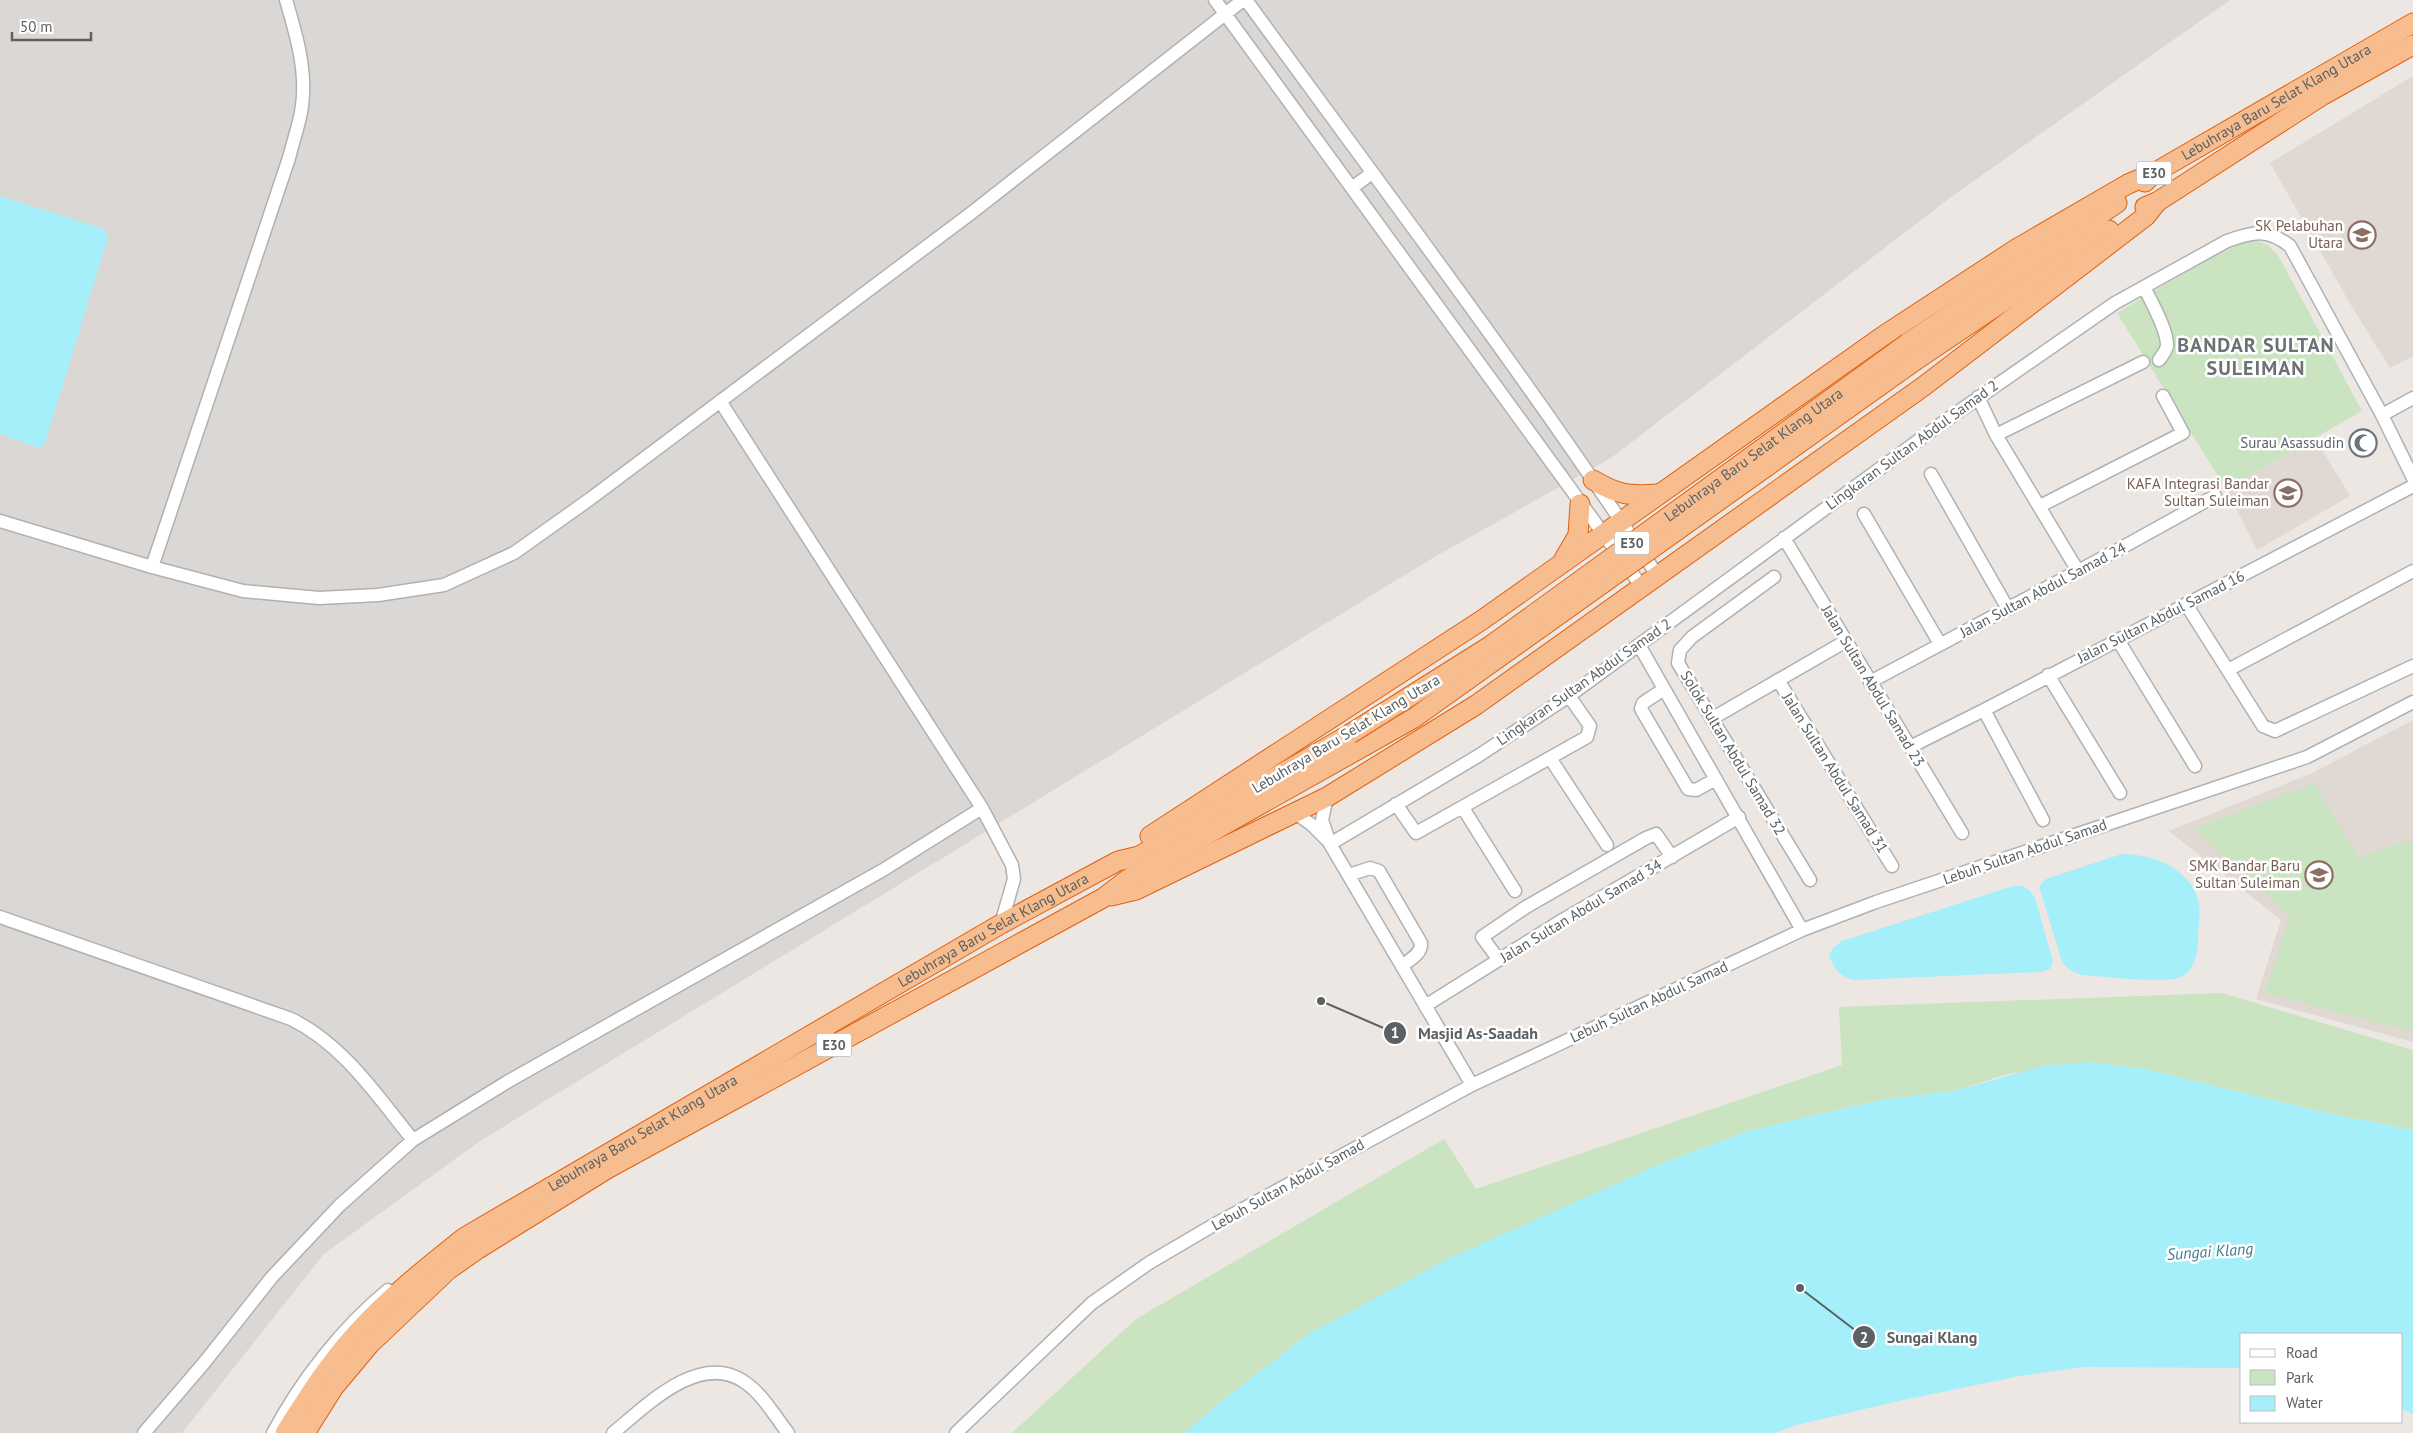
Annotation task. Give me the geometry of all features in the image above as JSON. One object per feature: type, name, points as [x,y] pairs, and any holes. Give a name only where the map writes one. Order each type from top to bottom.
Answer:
[{"type":"highway","name":"Lebuhraya Baru Selat Klang Utara","points":[[305,1433],[334,1387],[370,1344],[448,1270],[478,1249],[607,1169],[1103,898],[1128,879],[1414,718],[1912,352],[2134,192],[2154,173],[2413,23]]},
{"type":"highway","name":"Lebuhraya Baru Selat Klang Utara","points":[[285,1433],[322,1377],[354,1337],[401,1289],[466,1237],[1001,924],[1118,861],[1139,856],[1350,734],[1490,646],[1912,352],[2142,208],[2157,202],[2323,94],[2413,45]]},
{"type":"highway","points":[[1118,861],[1133,847],[1482,620],[1883,336],[2016,249],[2128,184],[2154,173]]},
{"type":"highway","points":[[1103,898],[1136,890],[1327,797],[1476,705],[1924,386],[2146,216],[2157,202]]},
{"type":"highway","points":[[1593,480],[1623,495],[1658,494]]},
{"type":"highway","points":[[1559,566],[1578,535],[1580,504]]},
{"type":"street","points":[[152,566],[286,168],[302,106],[302,78],[298,41],[286,0]]},
{"type":"street","points":[[1216,0],[1642,587]]},
{"type":"street","points":[[0,521],[243,591],[319,598],[378,595],[444,585],[514,552],[970,214],[1245,0],[1593,480],[1657,575]]},
{"type":"street","points":[[1352,187],[1372,173]]},
{"type":"street","name":"Lingkaran Sultan Abdul Samad 2","points":[[1330,844],[1478,756],[1569,696],[1978,397],[2115,303],[2227,241],[2263,232],[2278,236],[2290,246],[2382,415],[2413,478]]},
{"type":"street","points":[[2144,287],[2154,306],[2166,340],[2167,348],[2159,360]]},
{"type":"street","points":[[1996,435],[2143,362]]},
{"type":"street","points":[[2040,506],[2183,433],[2163,396]]},
{"type":"street","points":[[1978,397],[1996,435],[2078,572]]},
{"type":"street","points":[[2382,415],[2410,400],[2413,413]]},
{"type":"street","points":[[720,401],[982,808],[1012,864],[1014,879],[1001,924]]},
{"type":"street","points":[[1931,474],[2008,609]]},
{"type":"street","name":"Jalan Sultan Abdul Samad 16","points":[[1910,747],[2413,486]]},
{"type":"street","name":"Jalan Sultan Abdul Samad 24","points":[[1870,682],[2078,572],[2214,496]]},
{"type":"street","points":[[1864,514],[1940,644]]},
{"type":"street","name":"Jalan Sultan Abdul Samad 23","points":[[1784,538],[1962,834]]},
{"type":"street","points":[[2228,670],[2413,571]]},
{"type":"street","name":"Solok Sultan Abdul Samad 32","points":[[1774,577],[1692,637],[1680,650],[1678,663],[1810,880]]},
{"type":"street","points":[[2186,604],[2263,726],[2269,730],[2275,731],[2413,666]]},
{"type":"street","points":[[2118,640],[2195,766]]},
{"type":"street","points":[[1713,718],[1846,641]]},
{"type":"street","points":[[1639,645],[1802,930]]},
{"type":"street","points":[[2048,675],[2120,793]]},
{"type":"street","name":"Jalan Sultan Abdul Samad 31","points":[[1778,680],[1892,866]]},
{"type":"street","points":[[1664,690],[1643,703],[1641,709],[1688,789],[1696,790],[1716,778]]},
{"type":"street","points":[[1396,804],[1416,834],[1587,737],[1590,726],[1569,696]]},
{"type":"street","name":"Lebuh Sultan Abdul Samad","points":[[956,1433],[1092,1303],[1149,1263],[1234,1214],[1472,1085],[1802,930],[1876,902],[2307,757],[2413,702]]},
{"type":"street","points":[[1984,710],[2044,820]]},
{"type":"street","points":[[1550,758],[1608,845]]},
{"type":"street","points":[[1327,797],[1322,820],[1330,844]]},
{"type":"street","points":[[144,1433],[272,1277],[340,1205],[413,1140],[507,1082],[884,870],[982,808]]},
{"type":"street","points":[[1464,808],[1515,891]]},
{"type":"street","points":[[1294,812],[1312,825],[1330,844],[1472,1085]]},
{"type":"street","name":"Jalan Sultan Abdul Samad 34","points":[[1425,1006],[1739,817]]},
{"type":"street","points":[[1499,960],[1482,937],[1526,908],[1656,834],[1672,857]]},
{"type":"street","points":[[1349,875],[1370,868],[1379,871],[1421,943],[1421,948],[1418,952],[1402,966]]},
{"type":"street","points":[[0,917],[291,1019],[311,1029],[337,1049],[413,1140]]},
{"type":"street","points":[[272,1433],[315,1368],[367,1307],[408,1274],[466,1237]]},
{"type":"street","points":[[613,1433],[669,1388],[696,1375],[718,1373],[742,1380],[760,1396],[788,1433]]},
{"type":"shaded area","points":[[0,0],[2230,0],[1951,197],[1611,458],[1431,559],[480,1141],[324,1254],[182,1433],[0,1433]]},
{"type":"shaded area","name":"SK Pelabuhan Utara","points":[[2413,76],[2413,356],[2390,368],[2352,307],[2270,163]]},
{"type":"shaded area","name":"KAFA Integrasi Bandar Sultan Suleiman","points":[[2315,438],[2350,496],[2257,550],[2226,489]]},
{"type":"shaded area","name":"SMK Bandar Baru Sultan Suleiman","points":[[2413,720],[2413,1042],[2256,999],[2281,920],[2169,831],[2312,773]]},
{"type":"green space","points":[[2253,239],[2268,245],[2279,257],[2362,411],[2226,489],[2117,313],[2235,243]]},
{"type":"green space","name":"SMK Bandar Baru Sultan Suleiman","points":[[2314,783],[2359,858],[2408,840],[2413,843],[2413,1029],[2409,1031],[2265,993],[2290,916],[2194,829]]},
{"type":"green space","points":[[2222,993],[2413,1050],[2413,1130],[2326,1113],[2146,1069],[2091,1062],[2007,1074],[1958,1090],[1876,1101],[1748,1131],[1658,1165],[1556,1212],[1307,1335],[1184,1433],[1012,1433],[1136,1319],[1444,1139],[1476,1189],[1842,1065],[1839,1007]]},
{"type":"water","points":[[0,196],[104,229],[108,237],[45,443],[39,448],[0,434]]},
{"type":"water","points":[[2122,854],[2145,857],[2168,865],[2187,879],[2194,889],[2198,900],[2200,917],[2197,952],[2194,963],[2183,976],[2176,979],[2150,980],[2081,975],[2070,970],[2062,962],[2039,886],[2046,879]]},
{"type":"water","points":[[2013,886],[2026,888],[2035,898],[2053,961],[2050,969],[2041,972],[1854,980],[1841,974],[1835,968],[1829,955],[1833,948],[1842,941]]},
{"type":"water","points":[[2091,1062],[2146,1069],[2326,1113],[2413,1130],[2413,1414],[2403,1409],[2403,1333],[2240,1333],[2240,1368],[2085,1367],[2020,1376],[1903,1400],[1797,1425],[1775,1433],[1184,1433],[1307,1335],[1448,1259],[1658,1165],[1748,1131],[1876,1101],[1958,1090],[2043,1066]]},
{"type":"place","name":"SK Pelabuhan Utara","points":[[2362,235]]},
{"type":"place","name":"Surau Asassudin","points":[[2363,443]]},
{"type":"place","name":"KAFA Integrasi Bandar Sultan Suleiman","points":[[2288,493]]},
{"type":"place","name":"SMK Bandar Baru Sultan Suleiman","points":[[2319,875]]},
{"type":"place","name":"Masjid As-Saadah","points":[[1321,1001]]},
{"type":"place","name":"Sungai Klang","points":[[1800,1288]]},
{"type":"district","name":"BANDAR SULTAN SULEIMAN","points":[[2256,356]]}]
